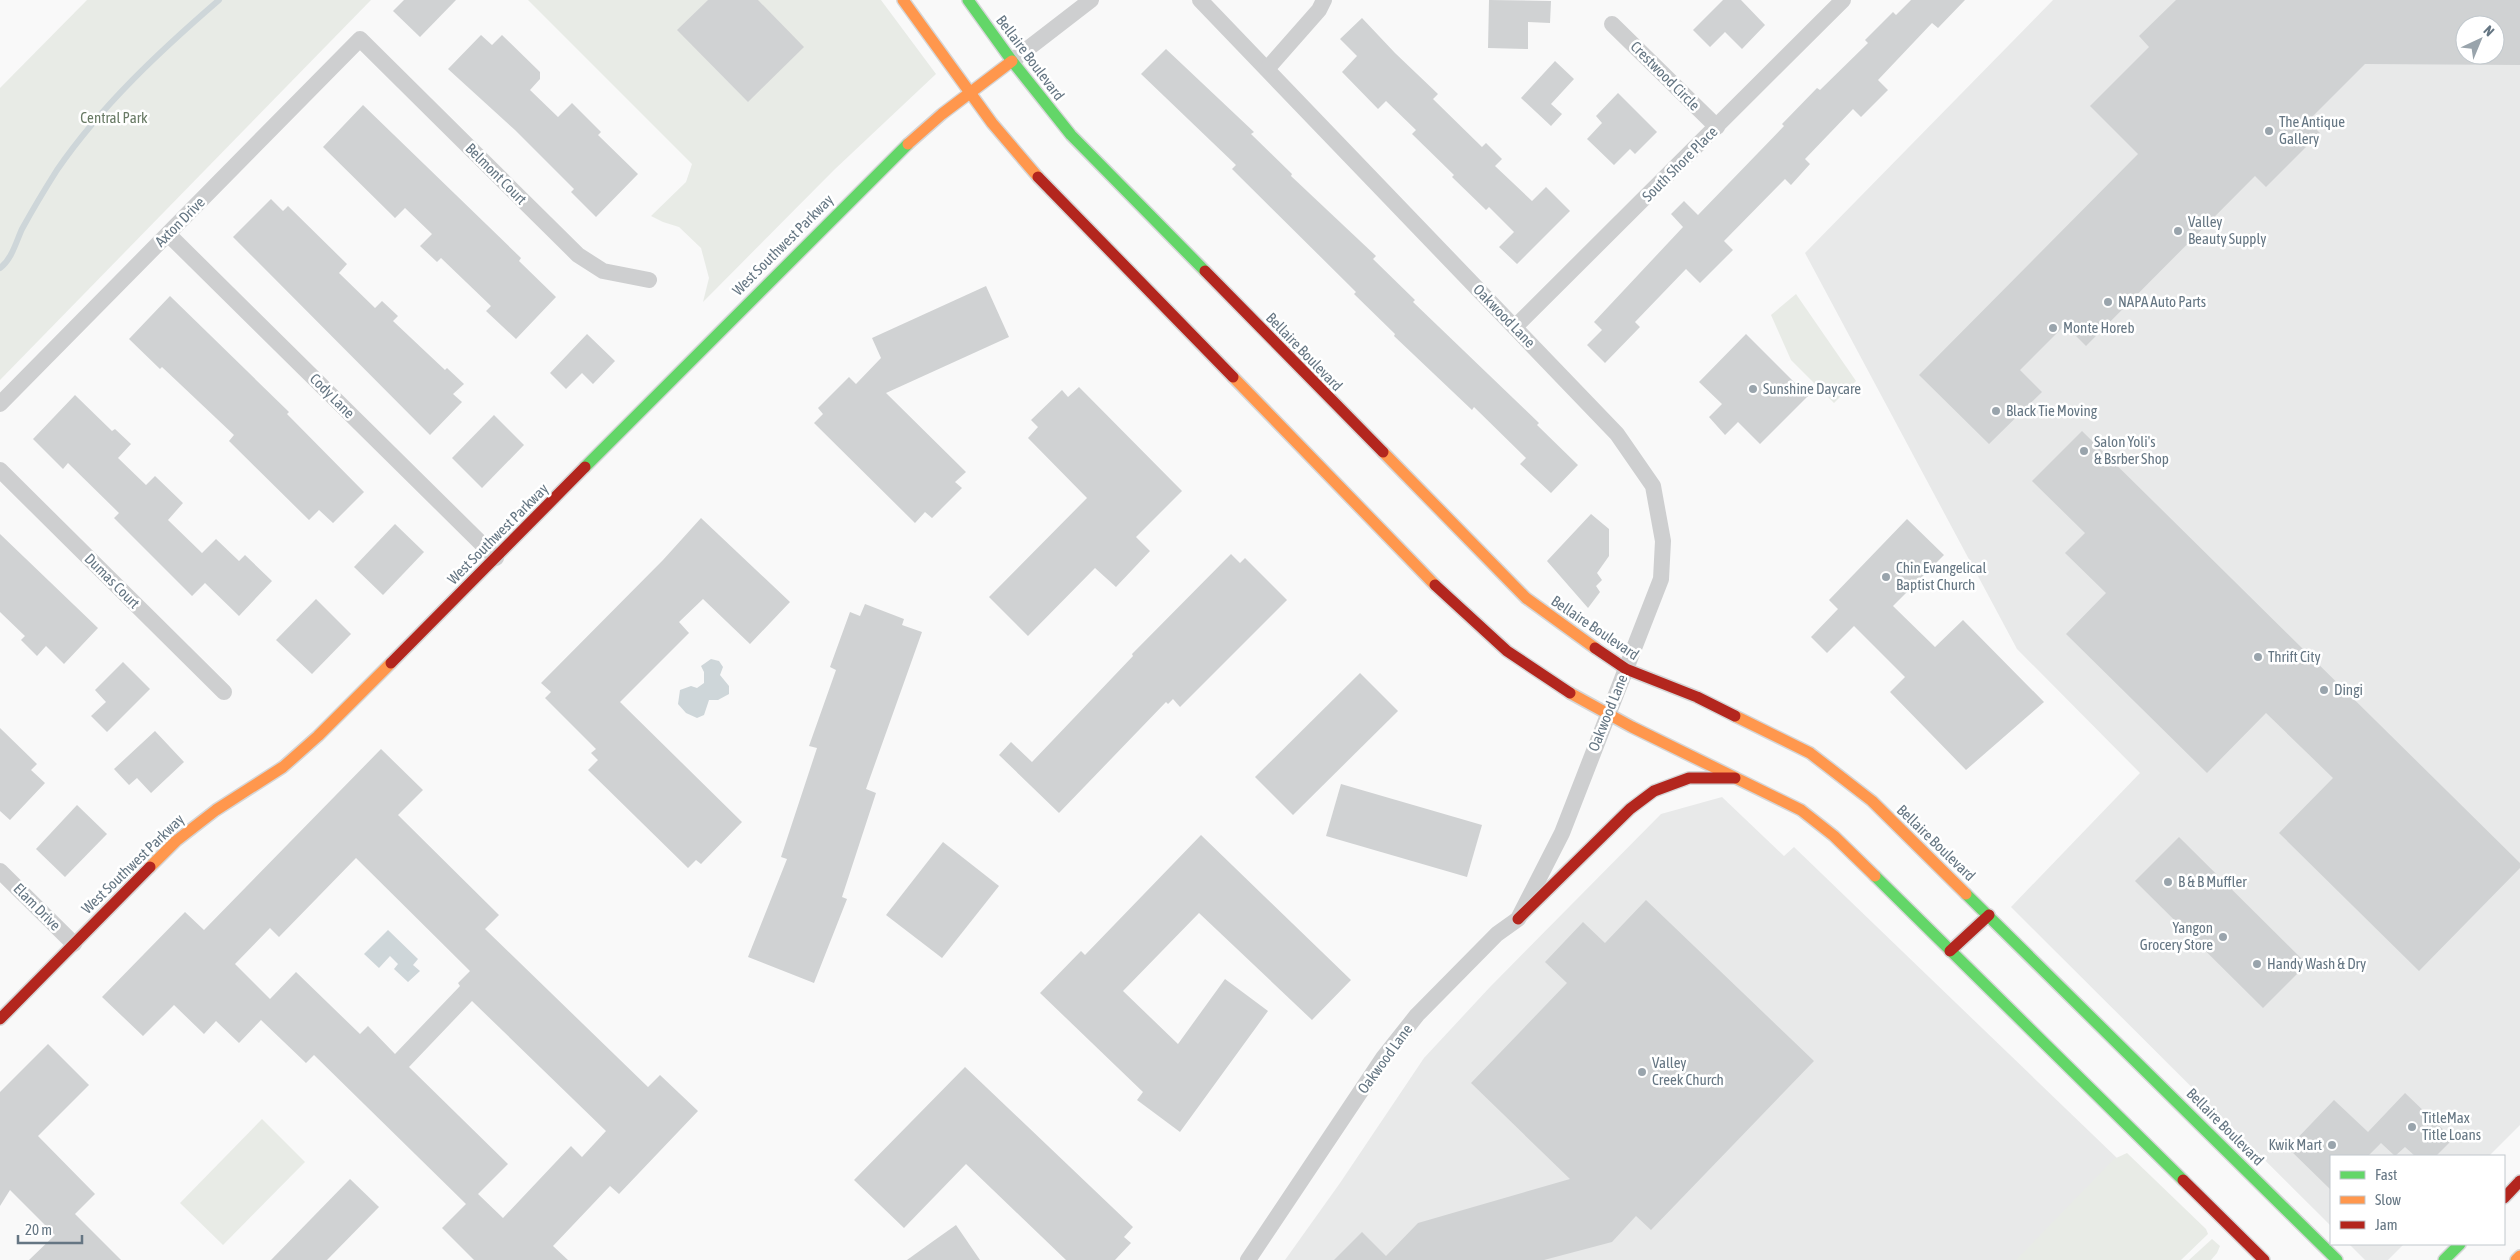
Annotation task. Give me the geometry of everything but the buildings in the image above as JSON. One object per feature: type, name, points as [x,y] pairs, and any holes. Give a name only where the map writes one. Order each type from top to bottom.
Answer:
[{"type":"main road","points":[[903,0],[1016,152],[1071,214],[1434,584],[1506,650],[1567,692],[1607,714],[1741,778],[1801,810],[1834,836],[2264,1260]]},
{"type":"main road","name":"Bellaire Boulevard","points":[[968,0],[1012,61],[1078,142],[1482,556],[1526,598],[1552,619],[1626,669],[1697,697],[1810,752],[1872,801],[2337,1260]]},
{"type":"main road","name":"West Southwest Parkway","points":[[0,1019],[170,847],[194,826],[283,767],[301,752],[496,558],[886,163],[942,114],[1012,61]]},
{"type":"main road","points":[[1518,919],[1623,816],[1654,790],[1689,778],[1741,778]]},
{"type":"main road","points":[[1950,951],[1989,915]]},
{"type":"main road","points":[[2505,1197],[2520,1181]]},
{"type":"main road","points":[[2444,1260],[2459,1245]]},
{"type":"main road","points":[[2516,1260],[2520,1256]]},
{"type":"street","points":[[1012,61],[1091,0]]},
{"type":"street","name":"Oakwood Lane","points":[[1200,0],[1617,434],[1653,486],[1663,541],[1661,579],[1562,833],[1518,919],[1497,934],[1417,1015],[1383,1058],[1248,1260]]},
{"type":"street","points":[[1267,69],[1319,10],[1324,0]]},
{"type":"street","name":"South Shore Place","points":[[1515,327],[1843,0]]},
{"type":"street","name":"Crestwood Circle","points":[[1612,24],[1717,127]]},
{"type":"street","name":"Axton Drive","points":[[0,404],[360,39]]},
{"type":"street","name":"Belmont Court","points":[[360,39],[578,255],[603,271],[649,280]]},
{"type":"street","name":"Cody Lane","points":[[168,234],[496,558]]},
{"type":"street","name":"Dumas Court","points":[[0,470],[224,692]]},
{"type":"street","name":"Elam Drive","points":[[0,871],[74,944]]},
{"type":"shaded area","points":[[2053,0],[2520,0],[2520,1125],[2490,1155],[2330,1155],[2330,1225],[2011,907],[2140,773],[2017,649],[1805,253]]},
{"type":"shaded area","points":[[711,659],[719,661],[723,667],[720,675],[729,686],[729,694],[718,700],[709,700],[704,715],[697,718],[686,713],[678,704],[680,690],[691,686],[697,688],[704,683],[704,672],[701,666]]},
{"type":"shaded area","points":[[1722,797],[1784,856],[1794,847],[2118,1159],[2021,1260],[1285,1260],[1340,1183],[1424,1058],[1490,987],[1661,814]]},
{"type":"shaded area","points":[[388,930],[418,959],[413,965],[420,971],[408,982],[394,969],[398,964],[390,956],[379,968],[364,954]]},
{"type":"shaded area","points":[[2350,1245],[2403,1245],[2388,1260],[2365,1260]]},
{"type":"green space","name":"Central Park","points":[[87,0],[371,0],[0,380],[0,88]]},
{"type":"green space","points":[[528,0],[881,0],[936,74],[834,170],[703,302],[709,278],[701,248],[679,227],[651,216],[686,182],[692,164]]},
{"type":"green space","points":[[1796,294],[1856,381],[1834,403],[1791,360],[1771,315]]},
{"type":"green space","points":[[262,1119],[305,1162],[223,1245],[180,1203]]},
{"type":"green space","points":[[2127,1153],[2206,1229],[2208,1234],[2181,1260],[2016,1260],[2114,1159]]},
{"type":"green space","points":[[2212,1239],[2220,1246],[2211,1260],[2189,1260]]},
{"type":"waterway","points":[[0,268],[11,255],[22,229],[39,199],[74,146],[132,80],[219,0]]},
{"type":"traffic: fast","points":[[968,0],[1012,61],[1071,135],[1205,271]]},
{"type":"traffic: fast","points":[[585,467],[908,144]]},
{"type":"traffic: fast","points":[[1875,876],[2183,1180]]},
{"type":"traffic: fast","points":[[1966,894],[2337,1260]]},
{"type":"traffic: fast","points":[[2444,1260],[2459,1245]]},
{"type":"traffic: slow","points":[[903,0],[992,123],[1038,177]]},
{"type":"traffic: slow","points":[[908,144],[942,114],[1012,61]]},
{"type":"traffic: slow","points":[[1233,377],[1435,585]]},
{"type":"traffic: slow","points":[[1383,452],[1526,598],[1595,648]]},
{"type":"traffic: slow","points":[[150,867],[176,841],[216,810],[283,767],[318,736],[391,663]]},
{"type":"traffic: slow","points":[[1570,693],[1632,727],[1801,810],[1834,836],[1875,876]]},
{"type":"traffic: slow","points":[[1735,716],[1810,753],[1872,801],[1966,894]]},
{"type":"traffic: slow","points":[[2516,1260],[2520,1256]]},
{"type":"traffic: jam","points":[[1038,177],[1233,377]]},
{"type":"traffic: jam","points":[[1205,271],[1383,452]]},
{"type":"traffic: jam","points":[[391,663],[585,467]]},
{"type":"traffic: jam","points":[[1435,585],[1507,651],[1570,693]]},
{"type":"traffic: jam","points":[[1595,648],[1626,669],[1697,697],[1735,716]]},
{"type":"traffic: jam","points":[[1518,919],[1630,809],[1654,791],[1689,778],[1735,778]]},
{"type":"traffic: jam","points":[[0,1019],[150,867]]},
{"type":"traffic: jam","points":[[1950,951],[1989,915]]},
{"type":"traffic: jam","points":[[2183,1180],[2264,1260]]},
{"type":"traffic: jam","points":[[2505,1197],[2520,1181]]},
{"type":"place","name":"The Antique Gallery","points":[[2269,131]]},
{"type":"place","name":"Valley Beauty Supply","points":[[2178,231]]},
{"type":"place","name":"NAPA Auto Parts","points":[[2108,302]]},
{"type":"place","name":"Monte Horeb","points":[[2053,328]]},
{"type":"place","name":"Sunshine Daycare","points":[[1753,389]]},
{"type":"place","name":"Black Tie Moving","points":[[1996,411]]},
{"type":"place","name":"Salon Yoli's & Bsrber Shop","points":[[2084,451]]},
{"type":"place","name":"Chin Evangelical Baptist Church","points":[[1886,577]]},
{"type":"place","name":"Thrift City","points":[[2258,657]]},
{"type":"place","name":"Dingi","points":[[2324,690]]},
{"type":"place","name":"B & B Muffler","points":[[2168,882]]},
{"type":"place","name":"Yangon Grocery Store","points":[[2223,937]]},
{"type":"place","name":"Handy Wash & Dry","points":[[2257,964]]},
{"type":"place","name":"Valley Creek Church","points":[[1642,1072]]},
{"type":"place","name":"TitleMax Title Loans","points":[[2412,1127]]},
{"type":"place","name":"Kwik Mart","points":[[2332,1145]]}]
